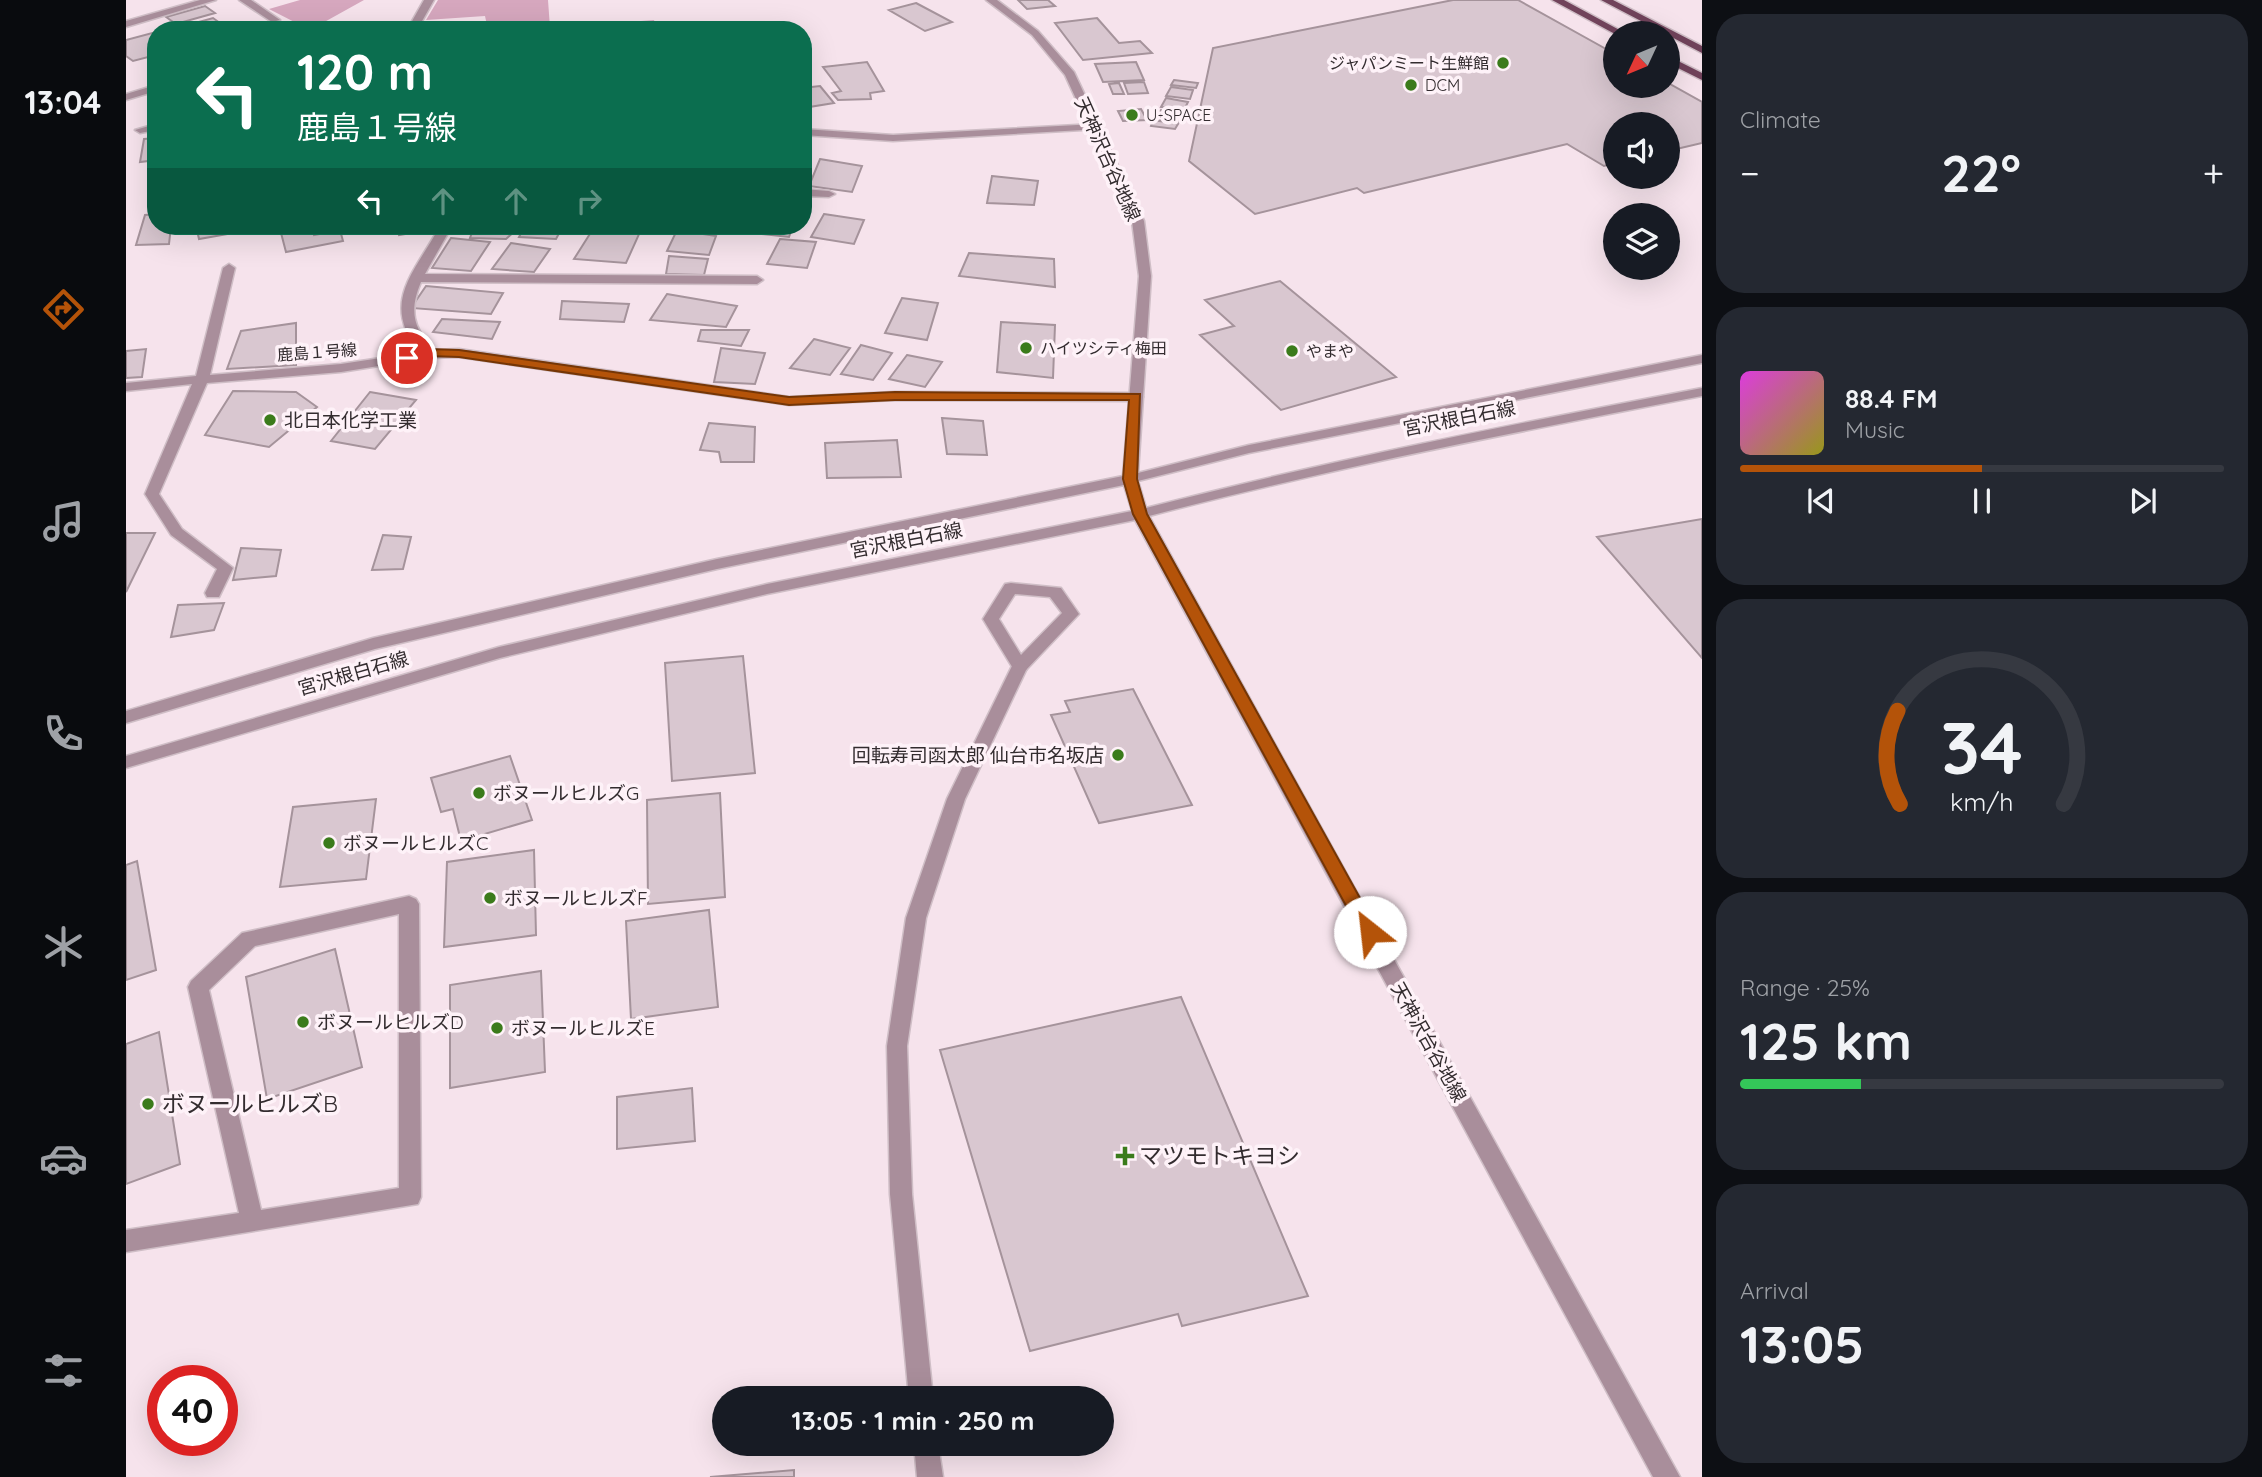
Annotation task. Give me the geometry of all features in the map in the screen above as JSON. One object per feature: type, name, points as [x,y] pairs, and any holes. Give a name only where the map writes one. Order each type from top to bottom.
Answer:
[{"type":"main road","points":[[1557,0],[1603,24]]},
{"type":"main road","points":[[1606,0],[1702,50]]},
{"type":"main road","points":[[1680,65],[1702,77]]},
{"type":"street","points":[[126,24],[211,0]]},
{"type":"street","points":[[244,0],[275,20]]},
{"type":"street","points":[[417,21],[429,0]]},
{"type":"street","name":"天神沢台谷地線","points":[[992,0],[1035,33],[1056,54],[1070,74],[1138,221],[1145,276],[1130,479],[1140,514],[1667,1477]]},
{"type":"street","points":[[126,97],[147,91]]},
{"type":"street","points":[[812,133],[893,138],[1096,127]]},
{"type":"street","points":[[140,130],[147,129]]},
{"type":"street","points":[[812,193],[830,194]]},
{"type":"street","points":[[428,353],[414,337],[406,315],[409,292],[441,235]]},
{"type":"street","points":[[213,593],[225,568],[176,532],[152,494],[202,377],[229,268]]},
{"type":"street","points":[[419,278],[757,281]]},
{"type":"street","name":"鹿島１号線","points":[[126,387],[202,377],[386,363],[428,353],[459,354],[789,401],[895,396],[1136,397]]},
{"type":"street","points":[[126,717],[373,643],[718,564],[1130,479],[1249,449],[1702,359]]},
{"type":"street","name":"宮沢根白石線","points":[[126,762],[499,653],[767,589],[1140,514],[1274,479],[1445,442],[1702,392]]},
{"type":"street","points":[[920,1386],[901,1194],[897,1046],[916,918],[956,799],[1020,666],[1071,614],[1055,592],[1011,588],[991,619],[1020,666]]},
{"type":"street","points":[[126,1241],[410,1197],[409,904],[249,939],[198,987],[252,1220]]},
{"type":"street","points":[[927,1456],[930,1477]]},
{"type":"shaded area","points":[[300,0],[364,0],[326,21],[292,21],[269,9]]},
{"type":"shaded area","points":[[438,0],[548,0],[550,21],[486,21],[485,16],[426,20]]},
{"type":"building","points":[[1018,0],[1048,0],[1055,6],[1027,9]]},
{"type":"building","points":[[1453,0],[1518,0],[1603,47],[1603,98],[1680,98],[1680,90],[1702,102],[1702,143],[1680,148],[1680,112],[1603,112],[1603,165],[1567,144],[1364,193],[1357,188],[1255,214],[1189,161],[1213,48]]},
{"type":"building","points":[[916,3],[952,22],[925,31],[889,10]]},
{"type":"building","points":[[205,6],[215,13],[187,21],[172,21],[166,17]]},
{"type":"building","points":[[1097,18],[1119,43],[1140,41],[1152,53],[1083,60],[1055,23]]},
{"type":"building","points":[[147,34],[147,57],[133,61],[126,56],[126,40]]},
{"type":"building","points":[[867,62],[884,91],[870,93],[871,99],[838,100],[832,93],[841,91],[823,67]]},
{"type":"building","points":[[1136,62],[1144,80],[1103,82],[1095,64]]},
{"type":"building","points":[[1174,80],[1198,83],[1196,88],[1171,85]]},
{"type":"building","points":[[1144,82],[1148,93],[1128,94],[1124,83]]},
{"type":"building","points":[[1119,83],[1124,94],[1113,94],[1109,84]]},
{"type":"building","points":[[820,86],[834,103],[812,107],[812,87]]},
{"type":"building","points":[[1171,87],[1193,90],[1190,99],[1166,96]]},
{"type":"building","points":[[1166,98],[1188,102],[1184,110],[1161,107]]},
{"type":"building","name":"U-SPACE","points":[[1141,109],[1147,120],[1123,121],[1118,111]]},
{"type":"building","points":[[1161,110],[1183,113],[1179,122],[1156,119]]},
{"type":"building","points":[[1153,120],[1178,124],[1175,129],[1151,126]]},
{"type":"building","points":[[144,139],[147,139],[147,161],[140,162]]},
{"type":"building","points":[[820,159],[862,166],[852,192],[812,186],[812,179]]},
{"type":"building","points":[[992,176],[1038,181],[1034,205],[987,203]]},
{"type":"building","points":[[824,214],[864,220],[854,244],[811,237]]},
{"type":"building","points":[[145,215],[147,235],[170,235],[169,244],[136,245]]},
{"type":"building","points":[[198,235],[222,235],[199,239]]},
{"type":"building","points":[[282,235],[341,235],[343,241],[286,252]]},
{"type":"building","points":[[471,235],[510,235],[506,239],[470,238]]},
{"type":"building","points":[[520,235],[558,235],[556,239],[519,237]]},
{"type":"building","points":[[589,235],[639,235],[626,263],[574,259]]},
{"type":"building","points":[[675,235],[716,236],[709,255],[667,251]]},
{"type":"building","points":[[451,238],[490,242],[471,271],[432,268]]},
{"type":"building","points":[[780,239],[816,242],[807,268],[767,264]]},
{"type":"building","points":[[511,243],[550,249],[534,272],[492,269]]},
{"type":"building","points":[[969,253],[1054,259],[1055,287],[959,276]]},
{"type":"building","points":[[669,256],[708,259],[704,275],[666,274]]},
{"type":"building","points":[[1280,281],[1396,377],[1281,410],[1200,335],[1234,326],[1205,300]]},
{"type":"building","points":[[426,286],[503,293],[491,314],[411,308]]},
{"type":"building","points":[[667,294],[737,306],[726,327],[650,320]]},
{"type":"building","points":[[902,298],[938,303],[927,340],[885,333]]},
{"type":"building","points":[[562,301],[629,304],[624,322],[560,319]]},
{"type":"building","points":[[442,319],[500,322],[492,339],[433,332]]},
{"type":"building","name":"ハイツシティ梅田","points":[[1001,322],[1055,325],[1053,378],[997,372]]},
{"type":"building","points":[[296,323],[296,365],[227,369],[241,331]]},
{"type":"building","points":[[701,330],[749,330],[741,346],[698,341]]},
{"type":"building","points":[[814,339],[850,348],[830,375],[790,368]]},
{"type":"building","points":[[861,345],[892,353],[873,380],[841,374]]},
{"type":"building","points":[[721,348],[765,353],[755,384],[714,382]]},
{"type":"building","points":[[146,349],[142,377],[126,378],[126,351]]},
{"type":"building","points":[[907,355],[942,362],[925,387],[889,379]]},
{"type":"building","points":[[233,391],[296,392],[317,407],[269,447],[205,435]]},
{"type":"building","points":[[370,392],[416,400],[375,449],[331,441]]},
{"type":"building","points":[[942,418],[983,421],[987,455],[947,454]]},
{"type":"building","points":[[709,423],[755,427],[754,462],[721,462],[719,452],[700,450]]},
{"type":"building","points":[[897,440],[901,477],[827,478],[825,443]]},
{"type":"building","points":[[1702,519],[1702,658],[1597,537]]},
{"type":"building","points":[[126,533],[155,533],[126,592]]},
{"type":"building","points":[[383,535],[411,537],[403,569],[372,570]]},
{"type":"building","points":[[241,548],[281,550],[276,576],[233,580]]},
{"type":"building","points":[[224,603],[214,630],[171,637],[178,605]]},
{"type":"building","points":[[743,656],[755,773],[672,781],[665,663]]},
{"type":"building","points":[[1133,689],[1192,805],[1099,823],[1051,715],[1070,712],[1065,701]]},
{"type":"building","name":"ボヌールヒルズG","points":[[510,756],[532,820],[461,841],[453,809],[441,812],[431,778]]},
{"type":"building","points":[[720,793],[725,897],[648,904],[647,800]]},
{"type":"building","name":"ボヌールヒルズC","points":[[376,799],[366,879],[280,887],[293,807]]},
{"type":"building","name":"ボヌールヒルズF","points":[[534,850],[536,935],[444,947],[447,862]]},
{"type":"building","points":[[137,861],[156,970],[126,980],[126,865]]},
{"type":"building","points":[[709,910],[718,1007],[631,1019],[626,921]]},
{"type":"building","name":"ボヌールヒルズD","points":[[335,949],[362,1067],[267,1099],[246,977]]},
{"type":"building","name":"ボヌールヒルズE","points":[[541,971],[545,1072],[450,1088],[450,985]]},
{"type":"building","points":[[1181,997],[1308,1296],[1182,1326],[1178,1314],[1030,1351],[940,1050]]},
{"type":"building","name":"ボヌールヒルズB","points":[[159,1032],[180,1164],[126,1184],[126,1044]]},
{"type":"building","points":[[692,1088],[695,1141],[617,1149],[617,1097]]},
{"type":"building","points":[[794,1470],[794,1477],[710,1477]]},
{"type":"place","name":"ジャパンミート生鮮館","points":[[1503,63]]},
{"type":"place","name":"DCM","points":[[1411,85]]},
{"type":"place","name":"U-SPACE","points":[[1132,115]]},
{"type":"place","name":"ハイツシティ梅田","points":[[1026,348]]},
{"type":"place","name":"やまや","points":[[1292,351]]},
{"type":"place","name":"北日本化学工業","points":[[270,420]]},
{"type":"place","name":"回転寿司函太郎 仙台市名坂店","points":[[1118,755]]},
{"type":"place","name":"ボヌールヒルズG","points":[[479,793]]},
{"type":"place","name":"ボヌールヒルズC","points":[[329,843]]},
{"type":"place","name":"ボヌールヒルズF","points":[[490,898]]},
{"type":"place","name":"ボヌールヒルズD","points":[[303,1022]]},
{"type":"place","name":"ボヌールヒルズE","points":[[497,1028]]},
{"type":"place","name":"ボヌールヒルズB","points":[[148,1104]]},
{"type":"place","name":"マツモトキヨシ","points":[[1125,1156]]},
{"type":"route","points":[[407,358],[428,353],[459,354],[693,390],[789,401],[895,396],[1136,397],[1130,479],[1140,514],[1370,932]]}]
